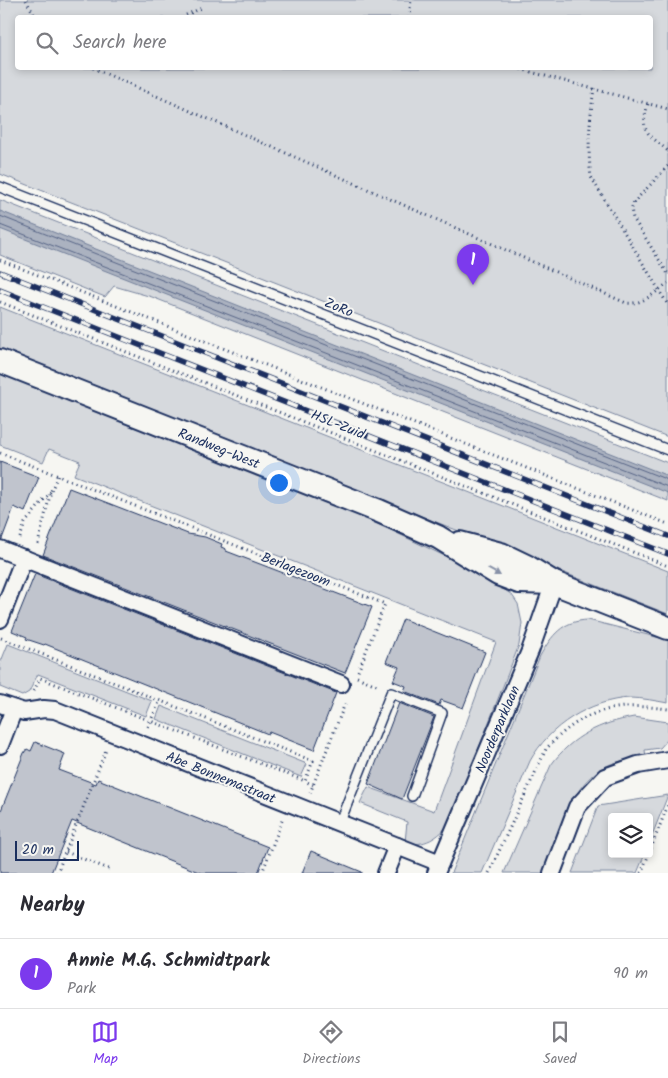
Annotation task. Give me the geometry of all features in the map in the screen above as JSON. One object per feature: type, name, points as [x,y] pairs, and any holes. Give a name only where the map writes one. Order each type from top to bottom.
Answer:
[{"type":"main road","name":"Randweg-West","points":[[0,361],[379,511],[438,537],[501,554],[528,567],[554,584],[668,628]]},
{"type":"street","points":[[0,548],[30,555],[348,688]]},
{"type":"street","points":[[0,619],[30,555]]},
{"type":"street","name":"Noorderparklaan","points":[[438,868],[530,651],[554,584]]},
{"type":"street","points":[[0,745],[13,708]]},
{"type":"street","name":"Abe Bonnemastraat","points":[[13,708],[55,710],[397,846],[438,868]]},
{"type":"street","points":[[552,873],[577,807],[605,777],[638,765],[668,760]]},
{"type":"street","points":[[386,873],[397,846]]},
{"type":"lane","name":"ZoRo","points":[[0,187],[668,450]]},
{"type":"lane","points":[[340,824],[391,693],[442,713],[412,796]]},
{"type":"path","points":[[26,0],[34,15]]},
{"type":"path","points":[[409,15],[411,0]]},
{"type":"path","points":[[186,15],[204,7]]},
{"type":"path","points":[[98,70],[626,303],[636,304],[668,283]]},
{"type":"path","points":[[524,70],[668,109]]},
{"type":"path","points":[[594,88],[589,129],[591,177],[668,305]]},
{"type":"path","points":[[648,104],[643,124],[645,130],[668,150]]},
{"type":"path","points":[[668,166],[634,202],[630,209],[633,218],[668,274]]},
{"type":"path","name":"HSL-Zuid","points":[[0,260],[668,524]]},
{"type":"path","name":"HSL-Zuid","points":[[0,302],[668,566]]},
{"type":"path","name":"Berlagezoom","points":[[0,453],[385,604],[356,676],[348,688],[313,784],[296,807],[262,873]]},
{"type":"path","points":[[30,555],[43,531],[51,491],[58,475]]},
{"type":"path","points":[[18,542],[25,523],[51,491]]},
{"type":"path","points":[[0,638],[313,761],[305,781]]},
{"type":"path","points":[[356,676],[391,693]]},
{"type":"path","points":[[13,708],[40,678],[313,784]]},
{"type":"path","points":[[152,718],[160,700]]},
{"type":"path","points":[[489,873],[546,748],[559,734],[591,715],[609,708],[637,705],[668,709]]},
{"type":"path","points":[[58,873],[113,733]]},
{"type":"path","points":[[653,843],[668,804]]},
{"type":"path","points":[[66,852],[111,870]]},
{"type":"path","points":[[641,873],[647,858]]},
{"type":"shaded area","points":[[0,0],[668,0],[668,437],[0,174]]},
{"type":"shaded area","points":[[0,200],[668,463],[668,501],[152,297],[114,286],[105,297],[0,255]]},
{"type":"shaded area","points":[[0,307],[668,571],[668,614],[0,349]]},
{"type":"shaded area","points":[[0,373],[349,510],[482,574],[512,595],[518,604],[522,623],[519,645],[450,822],[436,837],[418,844],[405,842],[407,822],[360,803],[368,787],[434,811],[496,642],[74,475],[80,461],[49,449],[43,462],[0,445]]},
{"type":"shaded area","points":[[588,620],[668,640],[668,703],[635,698],[615,700],[586,710],[559,726],[538,748],[530,761],[482,873],[451,873],[540,656],[559,630],[571,623]]},
{"type":"shaded area","points":[[8,644],[152,701],[146,716],[38,674],[29,692],[22,696],[0,687],[0,664]]},
{"type":"shaded area","points":[[161,706],[307,764],[301,777],[156,719]]},
{"type":"shaded area","points":[[634,717],[668,722],[668,739],[660,748],[645,750],[646,757],[611,764],[597,771],[585,782],[568,810],[544,873],[504,873],[551,765],[559,755],[588,732],[610,723]]},
{"type":"shaded area","points":[[668,795],[653,833],[653,813],[608,813],[608,858],[643,858],[637,873],[572,873],[598,806]]},
{"type":"water","points":[[0,211],[668,476],[668,493],[0,229]]},
{"type":"building","points":[[0,462],[39,477],[25,512],[14,507],[2,539],[0,539]]},
{"type":"building","points":[[69,488],[188,534],[205,537],[222,544],[221,547],[226,549],[226,551],[372,607],[345,673],[43,555]]},
{"type":"building","points":[[35,574],[336,693],[314,750],[269,732],[268,734],[45,644],[26,639],[27,637],[12,631]]},
{"type":"building","points":[[403,619],[485,652],[463,708],[441,700],[439,705],[404,691],[406,686],[393,681],[399,667],[386,662]]},
{"type":"building","points":[[399,703],[434,717],[402,799],[368,784]]},
{"type":"building","points":[[35,742],[65,754],[59,770],[96,784],[98,779],[268,847],[258,873],[201,873],[72,821],[51,873],[0,873],[0,813],[24,753],[27,749],[31,751]]},
{"type":"building","points":[[311,851],[362,872],[362,873],[302,873]]},
{"type":"railway","points":[[0,272],[668,536]]},
{"type":"railway","points":[[0,290],[668,554]]},
{"type":"place","name":"Annie M.G. Schmidtpark","points":[[473,285]]}]
